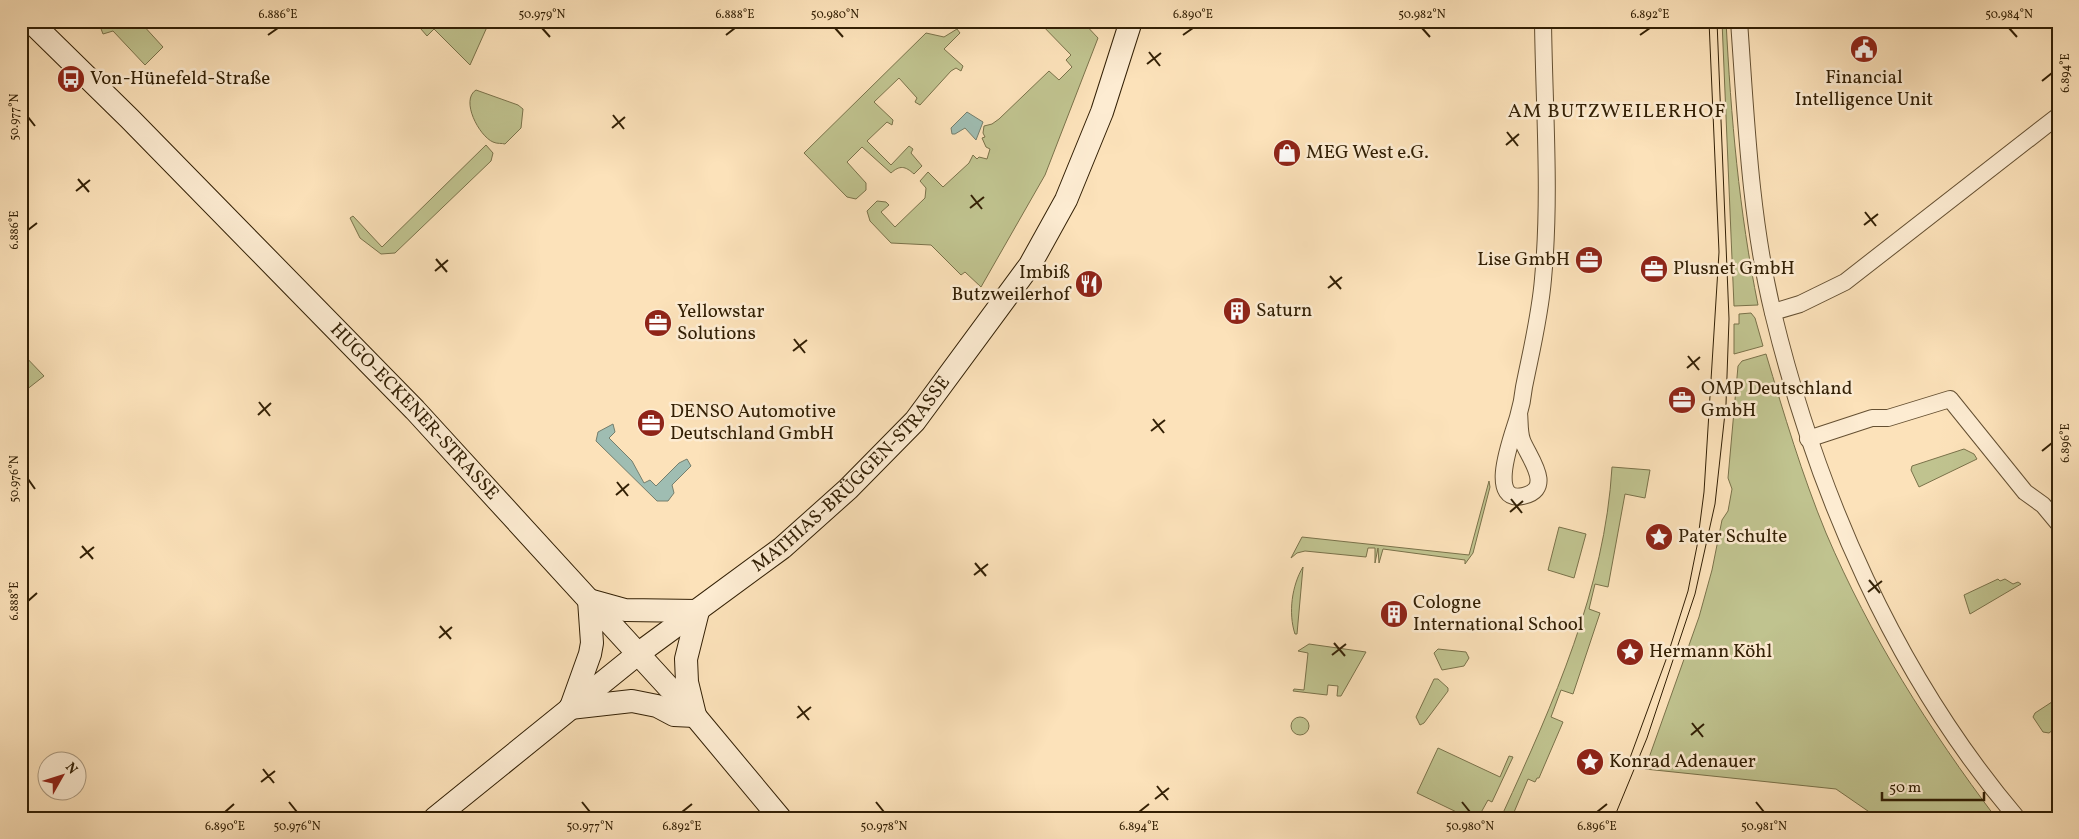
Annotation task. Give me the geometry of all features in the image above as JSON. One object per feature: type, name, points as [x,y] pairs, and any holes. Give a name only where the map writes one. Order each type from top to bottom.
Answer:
[{"type":"street","name":"HUGO-ECKENER-STRASSE","points":[[30,21],[130,119],[415,410],[696,716],[780,818]]},
{"type":"street","name":"MATHIAS-BRÜGGEN-STRASSE","points":[[435,818],[639,653],[782,548],[848,490],[915,421],[1030,265],[1066,200],[1102,112],[1131,21]]},
{"type":"street","points":[[1520,413],[1540,310],[1543,278],[1546,209],[1543,21]]},
{"type":"street","points":[[1739,21],[1752,186],[1773,312],[1808,439],[1853,554],[1895,635],[1940,713],[2017,818]]},
{"type":"street","points":[[1773,312],[1800,304],[1845,282],[2058,116]]},
{"type":"street","points":[[1808,439],[1872,418],[1888,418],[1950,400],[2025,492],[2043,505],[2058,523]]},
{"type":"street","points":[[589,600],[625,610],[698,611],[686,659],[687,682],[696,716],[674,715],[657,706],[637,702],[570,708],[590,654],[592,643],[589,600]]},
{"type":"green space","points":[[98,21],[131,21],[138,28],[142,24],[163,47],[145,65],[113,31],[103,34]]},
{"type":"green space","points":[[414,21],[487,21],[487,27],[470,65],[434,29],[427,36]]},
{"type":"green space","points":[[1038,21],[1082,21],[1098,38],[1045,175],[981,287],[965,272],[961,275],[931,245],[891,243],[870,221],[867,211],[877,201],[886,202],[889,205],[881,212],[895,227],[925,198],[926,188],[920,181],[928,172],[943,187],[969,163],[973,155],[977,159],[979,157],[987,159],[990,149],[986,147],[982,138],[985,137],[983,133],[984,126],[992,124],[999,119],[1049,71],[1059,80],[1072,67],[1066,60],[1071,55]]},
{"type":"green space","points":[[1722,21],[1726,21],[1730,93],[1737,164],[1751,270],[1758,305],[1734,306]]},
{"type":"green space","points":[[957,29],[960,33],[944,49],[963,66],[961,71],[956,68],[951,71],[920,105],[915,102],[917,98],[899,78],[874,102],[893,120],[892,125],[887,122],[867,141],[891,165],[909,146],[913,149],[911,153],[922,166],[914,174],[908,169],[902,168],[891,173],[862,147],[847,162],[866,183],[866,190],[856,199],[847,197],[804,153],[926,33],[944,37]]},
{"type":"green space","points":[[476,90],[518,105],[523,109],[521,128],[505,144],[495,143],[482,133],[477,126],[473,118],[470,102]]},
{"type":"green space","points":[[486,145],[493,153],[491,161],[395,253],[381,254],[360,238],[350,218],[353,216],[382,247]]},
{"type":"green space","points":[[1751,313],[1755,318],[1763,346],[1734,354],[1734,324],[1739,324],[1739,314]]},
{"type":"green space","points":[[21,352],[44,376],[21,394]]},
{"type":"green space","points":[[1766,354],[1809,489],[1843,571],[1902,681],[1947,750],[1996,818],[1878,818],[1836,789],[1645,769],[1699,617],[1712,570],[1722,520],[1728,511],[1732,489],[1728,478],[1738,366],[1742,361]]},
{"type":"green space","points":[[1964,449],[1974,454],[1977,459],[1919,487],[1911,470],[1912,466]]},
{"type":"green space","points":[[1612,467],[1650,470],[1645,498],[1625,494],[1608,587],[1595,584],[1589,609],[1600,613],[1573,694],[1561,690],[1551,717],[1563,722],[1539,778],[1535,782],[1528,779],[1512,817],[1503,813],[1558,688],[1588,601],[1599,557]]},
{"type":"green space","points":[[1489,481],[1490,487],[1473,553],[1465,564],[1465,560],[1383,549],[1379,563],[1378,548],[1375,563],[1375,548],[1368,548],[1366,557],[1305,551],[1297,553],[1291,558],[1302,537],[1469,555]]},
{"type":"green space","points":[[1559,527],[1586,534],[1574,578],[1548,570]]},
{"type":"green space","points":[[1303,567],[1297,634],[1295,634],[1292,617],[1292,599],[1296,582]]},
{"type":"green space","points":[[1998,579],[2000,581],[2005,579],[2013,584],[2018,582],[2021,584],[1970,614],[1964,595]]},
{"type":"green space","points":[[1309,644],[1366,652],[1341,696],[1337,696],[1338,686],[1328,685],[1327,695],[1293,691],[1294,689],[1304,690],[1308,653],[1298,651]]},
{"type":"green space","points":[[1438,649],[1466,652],[1469,658],[1464,666],[1442,670],[1434,653]]},
{"type":"green space","points":[[1434,679],[1438,679],[1448,688],[1448,691],[1424,723],[1420,725],[1416,717]]},
{"type":"green space","points":[[2058,698],[2058,726],[2049,733],[2043,732],[2033,717],[2035,713]]},
{"type":"green space","points":[[1296,717],[1304,717],[1309,722],[1307,733],[1296,735],[1291,730],[1291,722]]},
{"type":"green space","points":[[1438,748],[1500,777],[1509,756],[1513,757],[1492,802],[1488,800],[1478,818],[1469,818],[1417,793]]},
{"type":"water","points":[[967,112],[983,122],[976,140],[965,128],[952,134],[951,128]]},
{"type":"water","points":[[613,424],[615,432],[609,438],[632,461],[644,483],[650,480],[656,486],[679,463],[687,459],[691,466],[672,485],[674,493],[668,501],[657,501],[596,441],[598,432]]},
{"type":"tram line","points":[[1627,766],[1667,657],[1688,591],[1697,546],[1704,492],[1719,252],[1709,21]]},
{"type":"tram line","points":[[1614,818],[1647,738],[1695,594],[1715,504],[1726,404],[1729,319],[1717,21]]},
{"type":"place","name":"Financial Intelligence Unit","points":[[1864,49]]},
{"type":"place","name":"Von-Hünefeld-Straße","points":[[71,79]]},
{"type":"place","name":"MEG West e.G.","points":[[1287,153]]},
{"type":"place","name":"Lise GmbH","points":[[1589,260]]},
{"type":"place","name":"Plusnet GmbH","points":[[1654,269]]},
{"type":"place","name":"Imbiß Butzweilerhof","points":[[1089,284]]},
{"type":"place","name":"Saturn","points":[[1237,311]]},
{"type":"place","name":"Yellowstar Solutions","points":[[658,323]]},
{"type":"place","name":"OMP Deutschland GmbH","points":[[1682,400]]},
{"type":"place","name":"DENSO Automotive Deutschland GmbH","points":[[651,423]]},
{"type":"place","name":"Pater Schulte","points":[[1659,537]]},
{"type":"place","name":"Cologne International School","points":[[1394,614]]},
{"type":"place","name":"Hermann Köhl","points":[[1630,652]]},
{"type":"place","name":"Konrad Adenauer","points":[[1590,762]]},
{"type":"district","name":"AM BUTZWEILERHOF","points":[[1617,112]]}]
